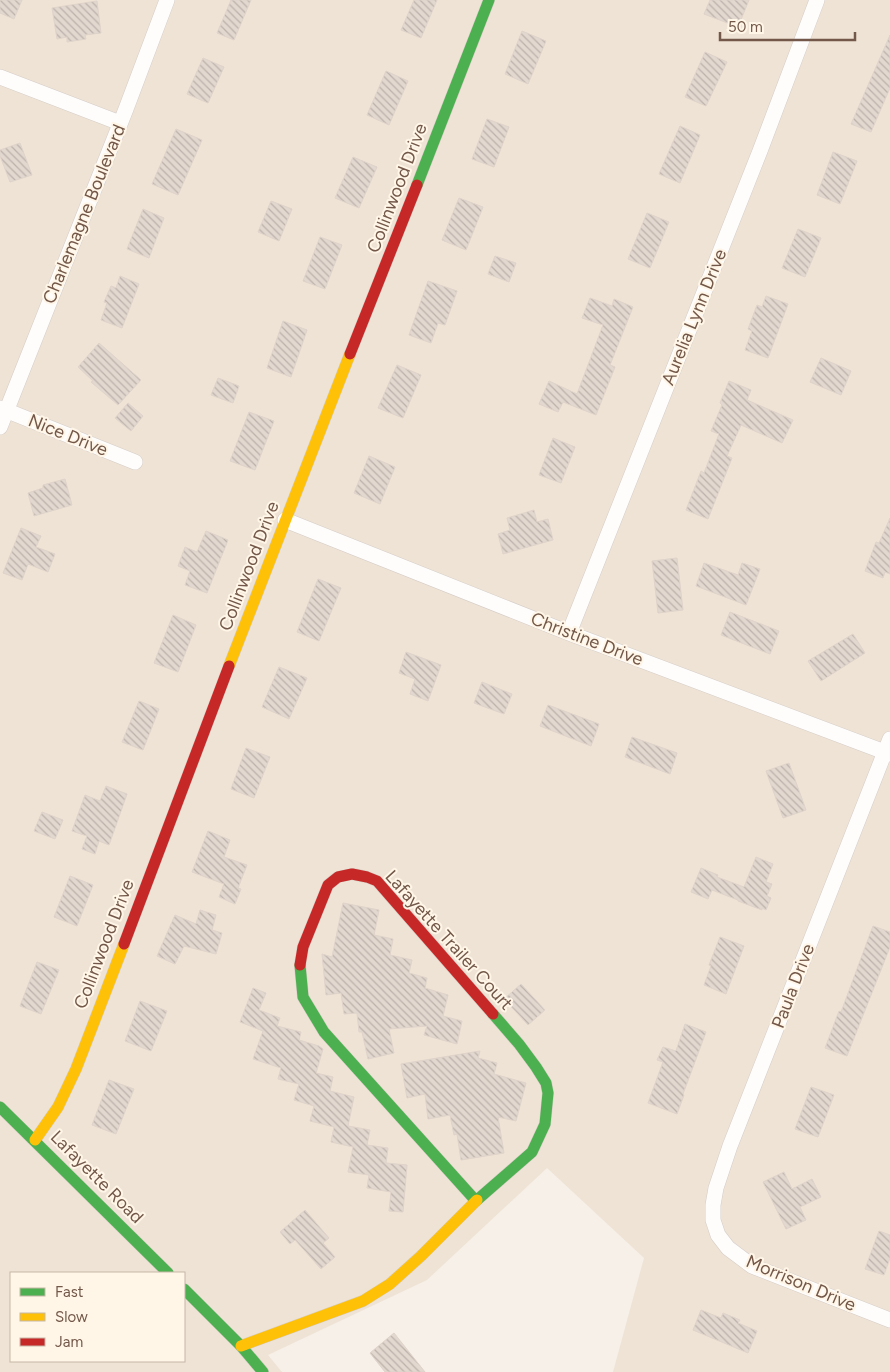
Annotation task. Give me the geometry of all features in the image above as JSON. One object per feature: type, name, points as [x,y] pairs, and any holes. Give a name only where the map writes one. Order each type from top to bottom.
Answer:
[{"type":"street","name":"Charlemagne Boulevard","points":[[0,427],[3,409],[120,123],[167,0]]},
{"type":"street","name":"Collinwood Drive","points":[[35,1140],[58,1106],[76,1069],[285,520],[489,0]]},
{"type":"street","name":"Aurelia Lynn Drive","points":[[568,633],[750,177],[817,0]]},
{"type":"street","points":[[0,77],[120,123]]},
{"type":"street","name":"Nice Drive","points":[[3,409],[135,462]]},
{"type":"street","name":"Christine Drive","points":[[285,520],[568,633],[888,748]]},
{"type":"street","name":"Paula Drive","points":[[718,1235],[713,1220],[713,1205],[716,1188],[730,1146],[888,748]]},
{"type":"street","name":"Lafayette Trailer Court","points":[[241,1346],[363,1301],[390,1284],[476,1201],[532,1152],[545,1124],[548,1093],[546,1083],[519,1044],[377,882],[367,877],[352,874],[338,877],[328,885],[303,947],[300,966],[303,997],[324,1032],[476,1201]]},
{"type":"street","name":"Lafayette Road","points":[[0,1107],[167,1272]]},
{"type":"street","name":"Morrison Drive","points":[[718,1235],[728,1248],[752,1266],[890,1320]]},
{"type":"street","points":[[185,1290],[241,1346],[263,1372]]},
{"type":"shaded area","points":[[0,0],[890,0],[890,1372],[613,1372],[644,1258],[547,1168],[427,1280],[268,1355],[282,1372],[0,1372]]},
{"type":"building","points":[[0,0],[22,0],[14,19],[0,13]]},
{"type":"building","points":[[231,0],[251,0],[234,40],[217,33]]},
{"type":"building","points":[[414,0],[437,0],[421,38],[401,30]]},
{"type":"building","points":[[710,0],[749,0],[738,27],[704,14]]},
{"type":"building","points":[[97,1],[101,33],[85,35],[86,39],[67,42],[67,37],[57,39],[52,8]]},
{"type":"building","points":[[522,31],[546,41],[528,84],[505,74]]},
{"type":"building","points":[[890,35],[890,88],[871,132],[851,124]]},
{"type":"building","points":[[705,52],[727,62],[706,106],[685,97]]},
{"type":"building","points":[[203,58],[224,67],[208,103],[187,94]]},
{"type":"building","points":[[386,71],[408,81],[389,125],[367,115]]},
{"type":"building","points":[[487,119],[509,127],[494,167],[472,159]]},
{"type":"building","points":[[680,126],[700,135],[680,183],[659,174]]},
{"type":"building","points":[[176,129],[202,140],[178,195],[152,184]]},
{"type":"building","points":[[20,143],[32,175],[10,182],[0,156],[0,150]]},
{"type":"building","points":[[833,152],[857,161],[840,204],[817,195]]},
{"type":"building","points":[[353,157],[377,167],[359,208],[335,198]]},
{"type":"building","points":[[459,198],[483,207],[466,250],[442,240]]},
{"type":"building","points":[[271,201],[292,209],[279,241],[258,232]]},
{"type":"building","points":[[143,209],[164,218],[149,258],[127,249]]},
{"type":"building","points":[[647,213],[669,222],[650,268],[628,259]]},
{"type":"building","points":[[798,229],[821,238],[805,277],[782,268]]},
{"type":"building","points":[[320,237],[342,245],[325,289],[303,281]]},
{"type":"building","points":[[495,256],[516,263],[509,282],[488,274]]},
{"type":"building","points":[[120,276],[139,284],[122,328],[101,320],[107,303],[104,302],[111,286],[116,288]]},
{"type":"building","points":[[428,281],[457,291],[445,325],[438,323],[431,343],[409,335]]},
{"type":"building","points":[[766,296],[788,304],[768,358],[745,350],[752,331],[748,329],[757,305],[762,307]]},
{"type":"building","points":[[590,298],[612,306],[614,299],[633,307],[610,365],[615,367],[596,415],[563,402],[558,412],[539,404],[549,381],[577,394],[603,325],[582,318]]},
{"type":"building","points":[[283,321],[307,330],[291,377],[267,368]]},
{"type":"building","points":[[99,343],[141,380],[118,405],[91,382],[93,381],[78,367]]},
{"type":"building","points":[[821,358],[851,371],[841,395],[810,382]]},
{"type":"building","points":[[397,365],[421,375],[403,418],[378,408]]},
{"type":"building","points":[[218,378],[239,386],[233,403],[211,395]]},
{"type":"building","points":[[729,381],[751,390],[747,400],[793,420],[782,443],[741,425],[727,456],[732,458],[708,519],[686,510],[701,471],[704,473],[719,434],[711,431],[722,405],[720,403]]},
{"type":"building","points":[[128,403],[143,416],[131,431],[115,418]]},
{"type":"building","points":[[249,412],[274,421],[255,470],[230,461]]},
{"type":"building","points":[[553,438],[575,447],[561,483],[539,475]]},
{"type":"building","points":[[369,456],[395,467],[380,504],[354,493]]},
{"type":"building","points":[[65,479],[72,505],[34,516],[28,493],[43,488],[43,485]]},
{"type":"building","points":[[534,510],[537,522],[548,519],[553,540],[503,554],[498,534],[510,530],[507,518]]},
{"type":"building","points":[[890,518],[890,574],[885,572],[883,578],[865,571],[876,542],[879,543]]},
{"type":"building","points":[[21,528],[41,536],[36,547],[55,554],[48,572],[28,564],[22,580],[3,573]]},
{"type":"building","points":[[206,531],[228,540],[207,593],[185,585],[190,571],[178,566],[185,547],[197,552]]},
{"type":"building","points":[[677,558],[683,610],[658,613],[652,561]]},
{"type":"building","points":[[704,563],[738,575],[742,563],[760,569],[746,605],[696,586]]},
{"type":"building","points":[[318,579],[341,588],[319,641],[297,632]]},
{"type":"building","points":[[730,612],[779,631],[770,654],[721,635]]},
{"type":"building","points":[[173,615],[196,625],[178,672],[154,663]]},
{"type":"building","points":[[853,634],[865,653],[821,681],[808,661]]},
{"type":"building","points":[[406,652],[441,665],[428,701],[410,694],[415,679],[399,673]]},
{"type":"building","points":[[279,667],[307,678],[289,719],[262,707]]},
{"type":"building","points":[[482,682],[512,694],[504,714],[474,703]]},
{"type":"building","points":[[139,701],[159,709],[143,750],[122,742]]},
{"type":"building","points":[[548,705],[599,724],[591,746],[540,726]]},
{"type":"building","points":[[632,737],[677,753],[670,774],[625,757]]},
{"type":"building","points":[[246,748],[270,757],[254,798],[231,789]]},
{"type":"building","points":[[789,763],[806,810],[783,818],[766,771]]},
{"type":"building","points":[[106,786],[127,794],[109,845],[99,841],[95,854],[82,849],[87,836],[72,831],[85,795],[100,801]]},
{"type":"building","points":[[42,812],[63,820],[55,839],[34,831]]},
{"type":"building","points":[[208,831],[230,840],[224,857],[247,865],[238,888],[241,889],[235,904],[219,897],[224,884],[192,872]]},
{"type":"building","points":[[756,857],[773,864],[766,882],[772,884],[767,896],[771,898],[766,910],[712,890],[708,899],[691,892],[701,868],[718,875],[717,877],[744,887]]},
{"type":"building","points":[[70,876],[93,885],[77,926],[54,917]]},
{"type":"building","points":[[343,903],[379,910],[374,935],[393,939],[390,955],[412,960],[409,973],[427,978],[425,988],[448,995],[443,1016],[462,1021],[457,1044],[424,1035],[427,1026],[389,1029],[394,1053],[368,1059],[362,1032],[359,1032],[357,1013],[344,1014],[341,993],[326,995],[322,954],[332,957]]},
{"type":"building","points":[[200,910],[216,915],[212,930],[222,933],[216,954],[184,946],[175,964],[157,956],[175,915],[196,924]]},
{"type":"building","points":[[873,926],[890,932],[890,947],[847,1056],[825,1048],[839,1011],[841,1012]]},
{"type":"building","points":[[720,937],[744,946],[726,994],[704,985],[711,966],[709,965]]},
{"type":"building","points":[[37,962],[59,970],[41,1014],[20,1006]]},
{"type":"building","points":[[521,984],[545,1010],[528,1025],[504,999]]},
{"type":"building","points":[[253,988],[266,993],[259,1010],[280,1018],[277,1026],[301,1032],[299,1040],[323,1049],[316,1073],[333,1077],[330,1091],[354,1097],[348,1126],[370,1130],[367,1145],[388,1148],[386,1163],[407,1165],[403,1212],[389,1211],[391,1192],[367,1188],[369,1175],[348,1172],[353,1147],[331,1142],[334,1127],[310,1121],[314,1106],[294,1100],[299,1084],[278,1079],[281,1068],[253,1059],[263,1031],[240,1022]]},
{"type":"building","points":[[140,1001],[167,1011],[151,1051],[125,1041]]},
{"type":"building","points":[[685,1024],[706,1032],[677,1114],[648,1103],[663,1062],[657,1060],[663,1047],[676,1051]]},
{"type":"building","points":[[480,1051],[478,1058],[497,1063],[494,1074],[526,1083],[516,1121],[498,1117],[504,1153],[461,1160],[457,1134],[454,1135],[450,1115],[428,1119],[425,1094],[407,1098],[401,1064]]},
{"type":"building","points":[[109,1080],[134,1089],[116,1134],[92,1125]]},
{"type":"building","points":[[811,1087],[834,1095],[818,1137],[795,1129]]},
{"type":"building","points":[[784,1172],[792,1189],[812,1179],[821,1197],[800,1207],[806,1220],[786,1229],[763,1182]]},
{"type":"building","points":[[305,1210],[329,1238],[323,1243],[335,1257],[321,1269],[295,1240],[290,1244],[280,1232]]},
{"type":"building","points":[[879,1231],[890,1235],[890,1258],[884,1275],[865,1269]]},
{"type":"building","points":[[701,1310],[721,1318],[723,1313],[740,1320],[738,1323],[757,1331],[748,1353],[693,1330]]},
{"type":"building","points":[[394,1333],[425,1372],[385,1372],[370,1353]]},
{"type":"traffic: fast","points":[[417,185],[489,0]]},
{"type":"traffic: fast","points":[[300,965],[303,997],[324,1032],[476,1201]]},
{"type":"traffic: fast","points":[[477,1200],[532,1152],[545,1124],[548,1093],[546,1083],[536,1067],[493,1014]]},
{"type":"traffic: fast","points":[[0,1107],[167,1272]]},
{"type":"traffic: fast","points":[[185,1290],[241,1346],[263,1372]]},
{"type":"traffic: slow","points":[[229,666],[350,354]]},
{"type":"traffic: slow","points":[[35,1140],[58,1107],[76,1069],[124,944]]},
{"type":"traffic: slow","points":[[241,1346],[363,1301],[390,1284],[477,1200]]},
{"type":"traffic: jam","points":[[350,354],[417,185]]},
{"type":"traffic: jam","points":[[124,944],[229,666]]},
{"type":"traffic: jam","points":[[300,965],[303,947],[328,885],[338,877],[352,874],[367,877],[377,881],[493,1014]]}]
